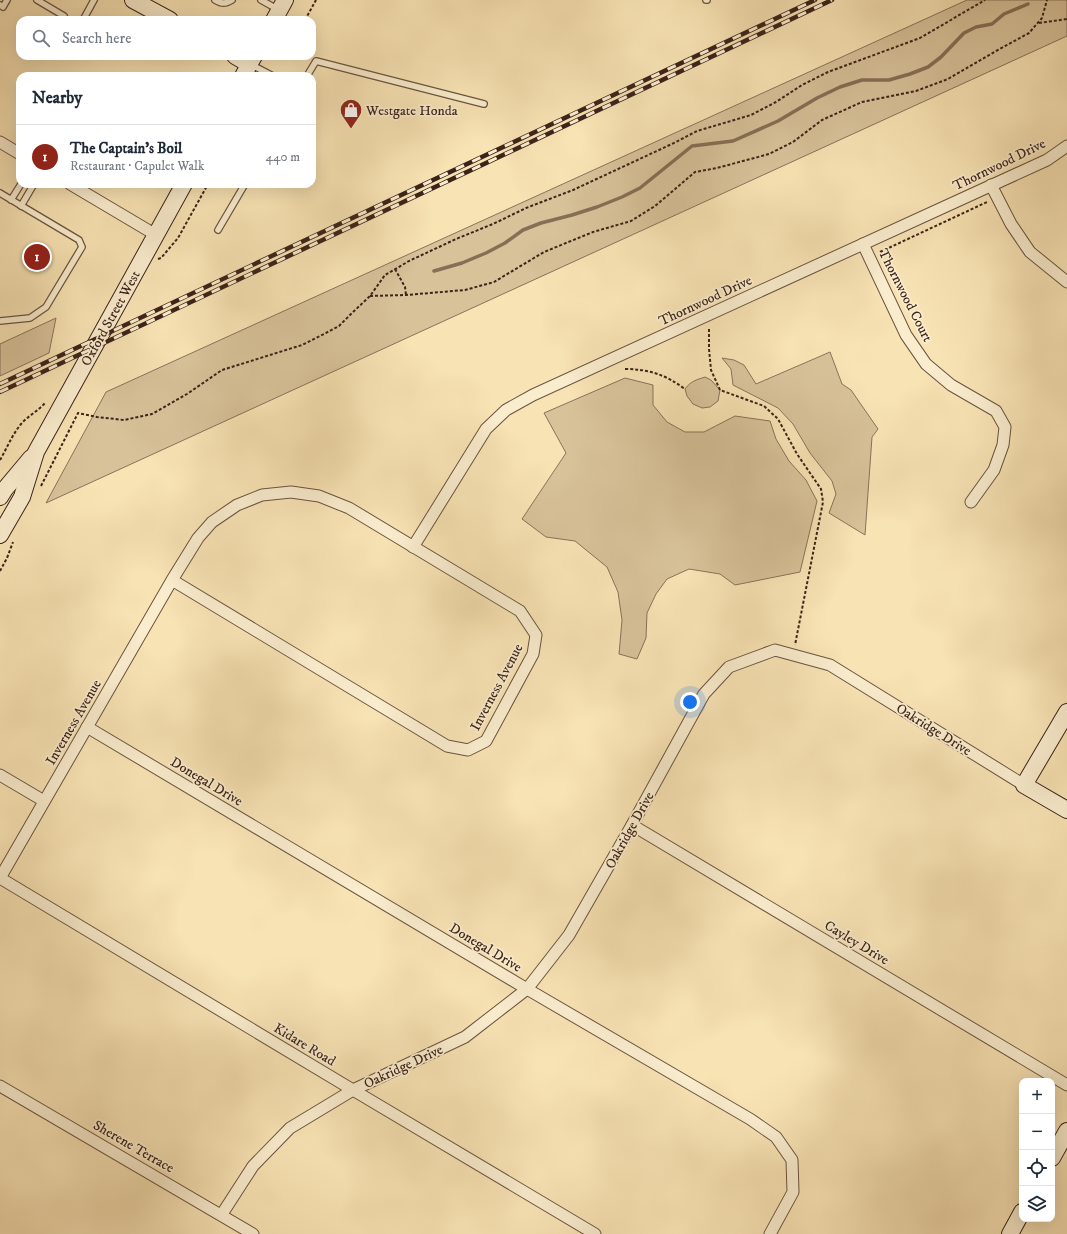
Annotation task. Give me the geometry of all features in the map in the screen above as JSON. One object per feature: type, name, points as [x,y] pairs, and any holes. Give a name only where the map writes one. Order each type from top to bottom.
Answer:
[{"type":"main road","points":[[133,0],[149,6],[164,16]]},
{"type":"main road","name":"Oxford Street West","points":[[0,497],[36,452],[182,188]]},
{"type":"main road","name":"Oxford Street West","points":[[0,535],[22,497],[36,452]]},
{"type":"main road","points":[[1024,785],[1067,712]]},
{"type":"main road","name":"Oakridge Drive","points":[[1024,785],[1067,810]]},
{"type":"main road","points":[[1055,1153],[1067,1131]]},
{"type":"main road","points":[[1010,1234],[1019,1218]]},
{"type":"street","points":[[0,142],[16,152]]},
{"type":"street","name":"Thornwood Drive","points":[[413,547],[486,429],[506,410],[533,395],[1047,160],[1067,146]]},
{"type":"street","points":[[991,185],[1011,224],[1030,252],[1067,282]]},
{"type":"street","points":[[77,188],[156,235]]},
{"type":"street","name":"Thornwood Court","points":[[863,244],[906,335],[926,364],[951,385],[996,411],[1005,427],[1003,445],[994,470],[971,502]]},
{"type":"street","name":"Inverness Avenue","points":[[0,878],[172,580],[198,538],[212,522],[237,505],[262,495],[291,492],[319,496],[349,508],[520,611],[536,635],[533,654],[486,741],[468,750],[447,746],[172,580]]},
{"type":"street","name":"Oakridge Drive","points":[[222,1214],[253,1166],[290,1128],[353,1090],[465,1037],[527,989],[569,935],[632,825],[704,694],[729,667],[775,650],[830,665],[1024,785]]},
{"type":"street","name":"Donegal Drive","points":[[87,727],[527,989],[750,1119],[776,1137],[792,1160],[793,1192],[770,1234]]},
{"type":"street","points":[[0,775],[44,801]]},
{"type":"street","name":"Cayley Drive","points":[[632,825],[1067,1084]]},
{"type":"street","name":"Kidare Road","points":[[0,878],[595,1234]]},
{"type":"street","name":"Sherene Terrace","points":[[0,1086],[222,1214],[253,1234]]},
{"type":"lane","points":[[0,5],[3,7],[7,0]]},
{"type":"lane","points":[[37,0],[64,16]]},
{"type":"lane","points":[[85,16],[94,0]]},
{"type":"lane","points":[[215,0],[220,3],[226,3],[232,0]]},
{"type":"lane","points":[[261,0],[279,10]]},
{"type":"lane","points":[[309,72],[316,61],[484,104]]},
{"type":"lane","points":[[249,65],[264,72]]},
{"type":"lane","points":[[12,200],[19,188]]},
{"type":"lane","points":[[21,206],[32,188]]},
{"type":"lane","points":[[218,230],[243,188]]},
{"type":"lane","points":[[0,193],[79,240],[82,247],[46,307],[30,318],[0,321]]},
{"type":"path","points":[[307,16],[316,0]]},
{"type":"path","points":[[78,413],[124,420],[152,414],[187,394],[222,370],[302,345],[339,326],[370,296],[385,275],[409,261],[526,208],[573,190],[697,131],[751,115],[776,102],[802,85],[828,72],[920,38],[985,0]]},
{"type":"path","points":[[370,296],[406,295],[465,290],[494,282],[544,252],[593,232],[631,221],[655,206],[696,172],[770,154],[793,142],[822,120],[862,102],[916,92],[948,79],[996,50],[1029,33],[1042,18],[1046,0]]},
{"type":"path","points":[[1038,23],[1067,19]]},
{"type":"path","points":[[140,264],[161,258],[178,238],[206,188]]},
{"type":"path","points":[[880,252],[989,201],[998,199]]},
{"type":"path","points":[[395,269],[404,287],[406,295]]},
{"type":"path","points":[[709,329],[711,370],[720,390],[764,406],[778,419],[797,454],[821,489],[823,502],[794,648]]},
{"type":"path","points":[[625,369],[642,369],[658,374],[674,381],[685,389]]},
{"type":"path","points":[[0,460],[16,430],[22,423],[40,410],[45,403]]},
{"type":"shaded area","points":[[967,0],[1067,0],[1067,36],[46,503],[106,392]]},
{"type":"shaded area","points":[[56,318],[49,353],[0,376],[0,344]]},
{"type":"shaded area","points":[[830,352],[842,384],[851,390],[878,429],[872,437],[865,535],[829,513],[836,494],[832,481],[810,453],[793,424],[778,408],[733,385],[731,369],[722,358],[734,360],[744,365],[756,384]]},
{"type":"shaded area","points":[[705,377],[711,380],[720,390],[718,401],[710,407],[702,408],[693,404],[687,396],[685,389],[692,382]]},
{"type":"shaded area","points":[[625,378],[653,385],[653,405],[667,422],[685,432],[704,432],[735,416],[770,421],[776,439],[789,461],[806,480],[817,501],[800,572],[735,585],[720,574],[689,569],[667,579],[656,594],[647,613],[646,638],[637,659],[619,654],[622,620],[618,592],[607,567],[575,541],[546,537],[522,519],[566,453],[544,413]]},
{"type":"waterway","points":[[434,271],[462,263],[486,253],[505,243],[523,230],[541,223],[597,207],[622,197],[640,188],[692,146],[733,141],[778,121],[817,98],[840,87],[862,80],[889,80],[928,67],[941,57],[964,33],[976,27],[992,24],[1004,14],[1028,4]]},
{"type":"railway","points":[[0,384],[815,0]]},
{"type":"railway","points":[[0,392],[832,0]]},
{"type":"place","name":"Westgate Honda","points":[[351,130]]},
{"type":"place","name":"The Captain's Boil","points":[[37,257]]}]
